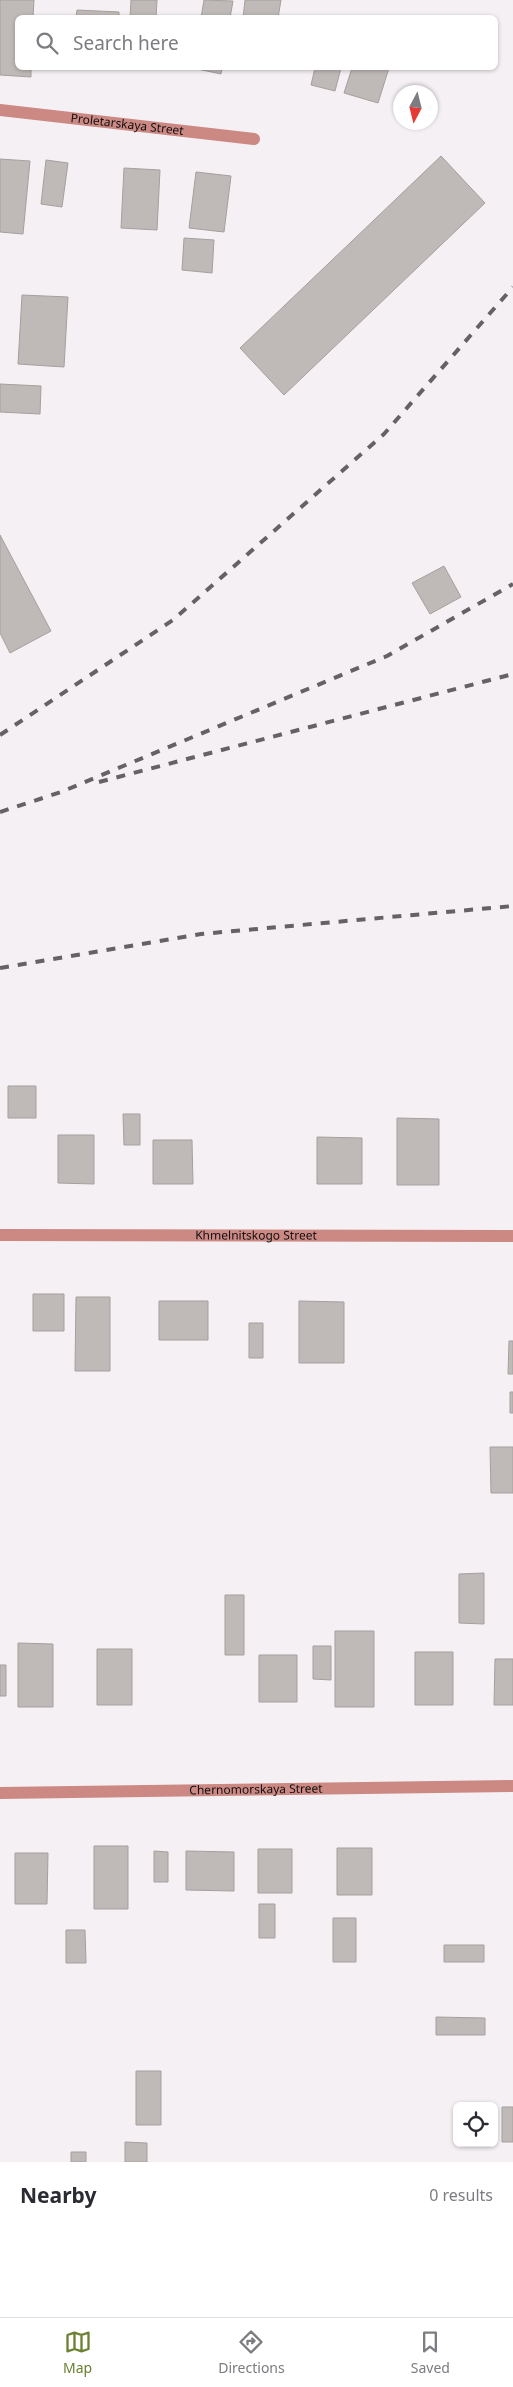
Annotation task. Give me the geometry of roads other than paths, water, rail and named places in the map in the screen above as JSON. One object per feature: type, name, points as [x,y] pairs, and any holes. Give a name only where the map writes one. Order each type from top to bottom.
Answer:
[{"type":"street","name":"Proletarskaya Street","points":[[0,110],[254,138]]},
{"type":"street","name":"Khmelnitskogo Street","points":[[0,1236],[513,1236]]},
{"type":"street","name":"Chernomorskaya Street","points":[[0,1793],[513,1786]]},
{"type":"railway","points":[[0,735],[173,620],[384,434],[513,287]]},
{"type":"railway","points":[[0,812],[61,792],[387,656],[513,584]]},
{"type":"railway","points":[[99,782],[513,674]]},
{"type":"railway","points":[[0,968],[201,934],[513,906]]}]
